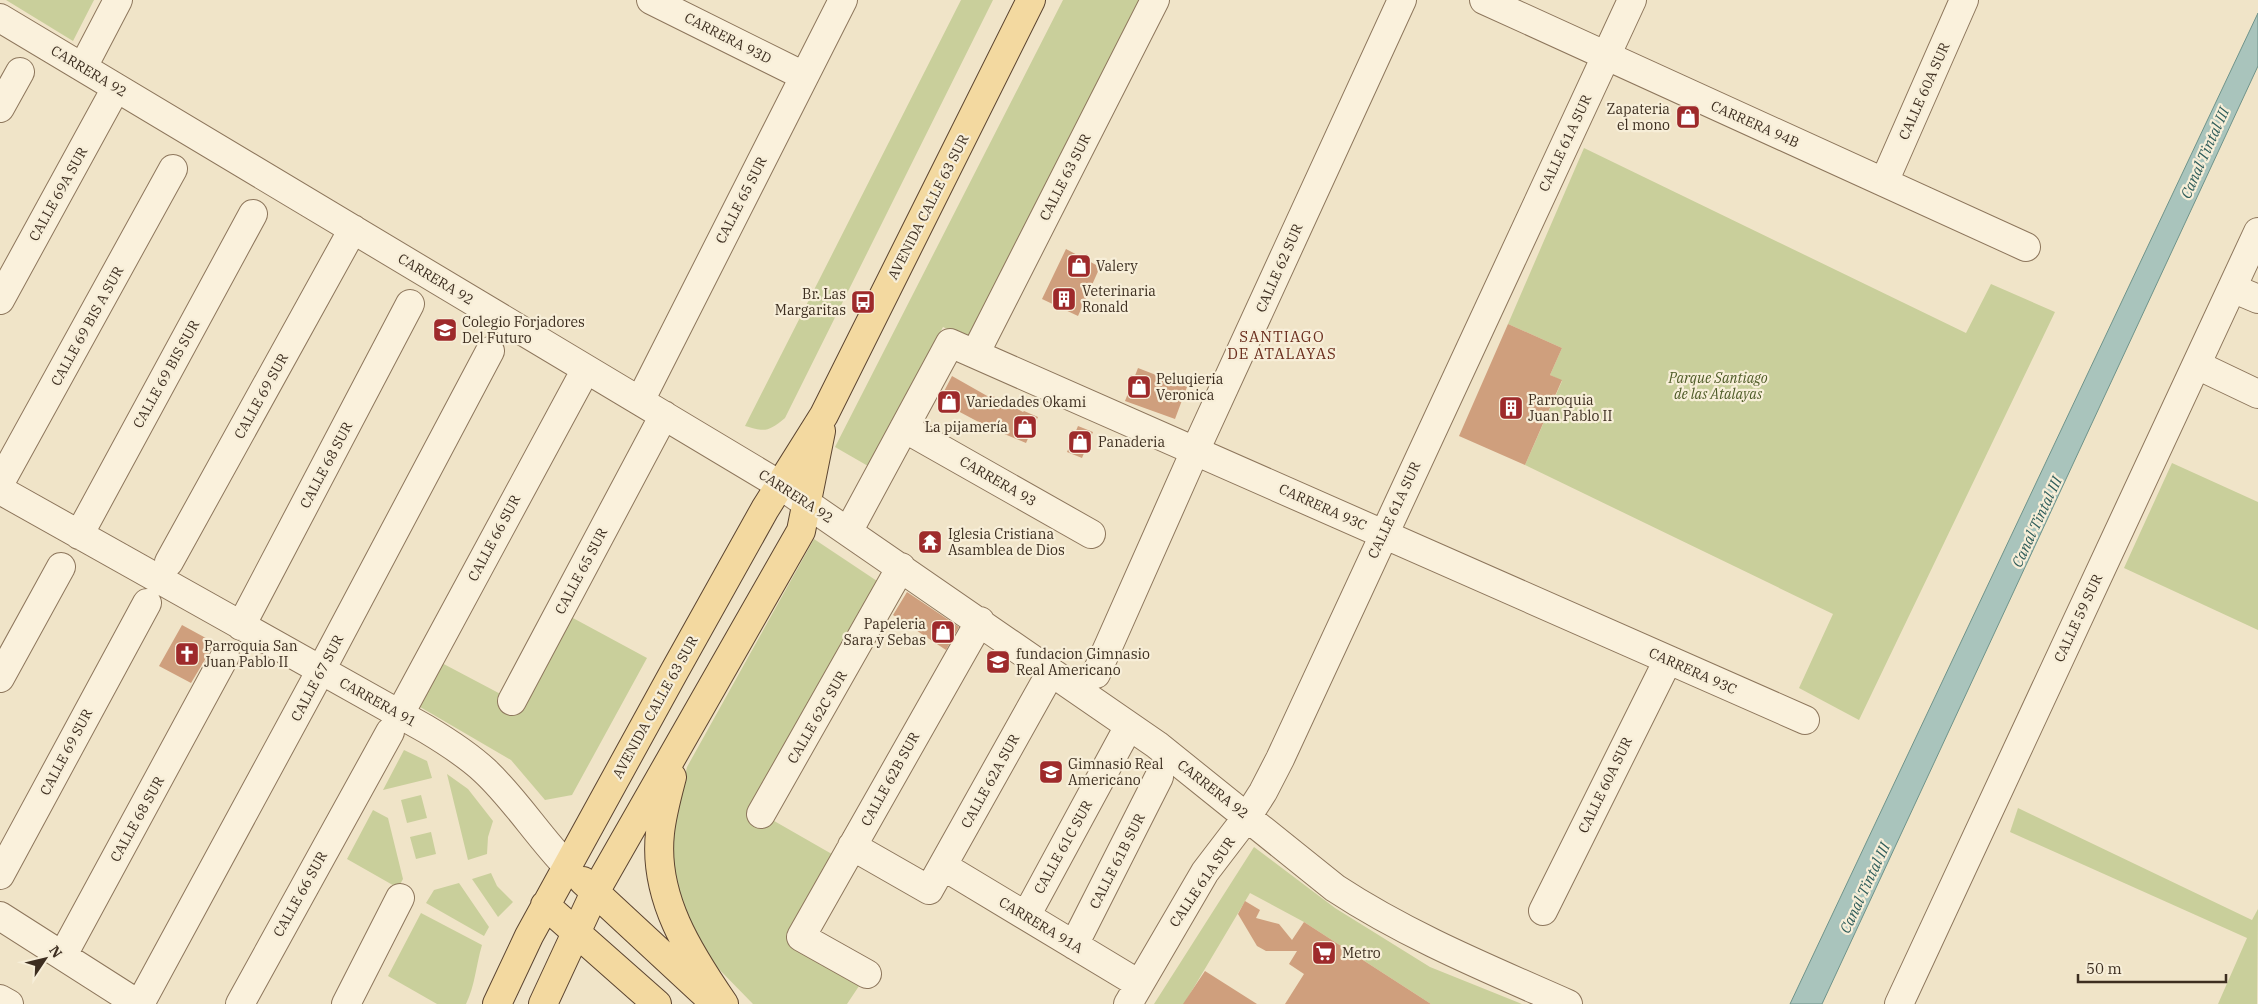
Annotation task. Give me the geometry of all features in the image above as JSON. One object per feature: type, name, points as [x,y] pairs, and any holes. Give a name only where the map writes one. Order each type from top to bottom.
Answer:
[{"type":"main road","name":"AVENIDA CALLE 63 SUR","points":[[497,1004],[545,905],[780,485],[824,415],[1031,0]]},
{"type":"main road","name":"AVENIDA CALLE 63 SUR","points":[[542,1004],[595,892],[801,531],[824,415]]},
{"type":"main road","points":[[681,742],[662,814],[659,857],[661,874],[665,894],[679,930],[724,1004]]},
{"type":"main road","points":[[567,866],[716,1004]]},
{"type":"main road","points":[[545,905],[657,1004]]},
{"type":"street","points":[[83,68],[118,0]]},
{"type":"street","name":"CARRERA 93D","points":[[651,0],[804,76]]},
{"type":"street","name":"CALLE 65 SUR","points":[[640,401],[843,0]]},
{"type":"street","name":"CALLE 63 SUR","points":[[975,354],[1156,0]]},
{"type":"street","name":"CALLE 62 SUR","points":[[1096,674],[1195,451],[1402,0]]},
{"type":"street","name":"CARRERA 94B","points":[[1484,0],[2026,247]]},
{"type":"street","name":"CALLE 61A SUR","points":[[1134,994],[1205,872],[1247,817],[1263,792],[1280,759],[1632,0]]},
{"type":"street","name":"CALLE 60A SUR","points":[[1884,182],[1964,0]]},
{"type":"street","name":"CARRERA 92","points":[[0,18],[780,485],[849,530],[1157,746],[1335,888],[1380,917],[1420,938],[1568,1004]]},
{"type":"street","points":[[0,108],[20,72]]},
{"type":"street","name":"CALLE 69A SUR","points":[[0,300],[116,88]]},
{"type":"street","name":"CALLE 69 BIS A SUR","points":[[0,484],[173,169]]},
{"type":"street","name":"CALLE 69 BIS SUR","points":[[79,535],[253,214]]},
{"type":"street","name":"CALLE 69 SUR","points":[[169,562],[353,229]]},
{"type":"street","name":"CALLE 59 SUR","points":[[1899,1004],[2258,232]]},
{"type":"street","points":[[2232,288],[2258,300]]},
{"type":"street","name":"CALLE 68 SUR","points":[[242,626],[410,304]]},
{"type":"street","name":"CARRERA 93C","points":[[904,428],[950,343],[1805,720]]},
{"type":"street","name":"CALLE 67 SUR","points":[[139,1004],[321,670],[490,351]]},
{"type":"street","points":[[2196,365],[2258,394]]},
{"type":"street","name":"CALLE 66 SUR","points":[[403,708],[586,368]]},
{"type":"street","name":"CALLE 65 SUR","points":[[512,701],[664,415]]},
{"type":"street","points":[[849,530],[904,428]]},
{"type":"street","name":"CARRERA 93","points":[[904,428],[1091,534]]},
{"type":"street","name":"CARRERA 91","points":[[0,490],[426,729],[467,755],[504,791],[548,846],[567,866]]},
{"type":"street","name":"CALLE 62C SUR","points":[[762,814],[901,566]]},
{"type":"street","points":[[0,678],[61,567]]},
{"type":"street","name":"CALLE 69 SUR","points":[[0,875],[147,603]]},
{"type":"street","name":"CALLE 62B SUR","points":[[867,974],[801,937],[980,622]]},
{"type":"street","name":"CALLE 68 SUR","points":[[63,955],[225,656]]},
{"type":"street","name":"CALLE 60A SUR","points":[[1543,910],[1668,660]]},
{"type":"street","name":"CALLE 62A SUR","points":[[852,846],[929,890],[1051,672]]},
{"type":"street","name":"CALLE 61C SUR","points":[[1026,916],[1129,726]]},
{"type":"street","name":"CALLE 66 SUR","points":[[240,1004],[390,732]]},
{"type":"street","name":"CALLE 61B SUR","points":[[1074,945],[1159,777]]},
{"type":"street","name":"CARRERA 91A","points":[[943,866],[1074,945],[1134,994]]},
{"type":"street","points":[[346,1004],[400,898]]},
{"type":"street","points":[[0,916],[139,1004]]},
{"type":"street","points":[[0,998],[9,1004]]},
{"type":"green space","points":[[6,0],[94,0],[73,41]]},
{"type":"green space","points":[[961,0],[993,0],[785,418],[766,430],[745,426]]},
{"type":"green space","points":[[1063,0],[1144,0],[973,341],[943,327],[868,466],[835,447]]},
{"type":"green space","name":"Parque Santiago de las Atalayas","points":[[1584,148],[1966,333],[1991,284],[2055,312],[1859,720],[1799,688],[1833,614],[1525,465],[1562,381],[1550,375],[1562,348],[1508,324]]},
{"type":"green space","points":[[2172,463],[2258,502],[2258,630],[2124,568]]},
{"type":"green space","points":[[814,539],[889,589],[762,814],[844,861],[801,937],[867,974],[847,1004],[753,1004],[711,961],[686,923],[671,864],[673,827],[687,767]]},
{"type":"green space","points":[[560,611],[647,658],[572,795],[545,800],[511,760],[415,704],[438,661],[512,700]]},
{"type":"green space","points":[[404,750],[427,761],[432,778],[383,790]]},
{"type":"green space","points":[[447,774],[468,789],[493,821],[488,837],[487,854],[468,860]]},
{"type":"green space","points":[[421,795],[427,818],[407,823],[401,800]]},
{"type":"green space","points":[[2018,808],[2252,920],[2258,909],[2257,1004],[2218,1004],[2247,938],[2010,832]]},
{"type":"green space","points":[[373,810],[388,818],[403,879],[398,888],[347,859]]},
{"type":"green space","points":[[431,832],[436,854],[416,859],[410,837]]},
{"type":"green space","points":[[1254,847],[1335,908],[1430,967],[1522,1004],[1431,1004],[1304,922],[1250,893],[1187,999],[1193,1004],[1154,1004]]},
{"type":"green space","points":[[491,873],[497,886],[513,902],[498,917],[472,879]]},
{"type":"green space","points":[[459,883],[489,927],[484,936],[426,903],[434,890]]},
{"type":"green space","points":[[421,913],[482,945],[466,1004],[437,1004],[388,976]]},
{"type":"water","name":"Canal Tintal III","points":[[2258,13],[2258,66],[1822,1004],[1790,1004]]},
{"type":"building","points":[[1066,249],[1100,267],[1078,316],[1042,299]]},
{"type":"building","name":"Parroquia Juan Pablo II","points":[[1508,324],[1562,348],[1550,375],[1562,380],[1525,465],[1459,436]]},
{"type":"building","points":[[1138,368],[1187,387],[1175,419],[1125,401]]},
{"type":"building","points":[[952,376],[989,397],[991,395],[1023,412],[1038,417],[1026,443],[988,427],[939,401]]},
{"type":"building","name":"Panaderia","points":[[1078,426],[1093,432],[1082,458],[1067,452]]},
{"type":"building","points":[[907,592],[959,627],[946,650],[893,615]]},
{"type":"building","name":"Parroquia San Juan Pablo II","points":[[182,625],[215,643],[191,683],[159,666]]},
{"type":"building","name":"Metro","points":[[1245,901],[1260,910],[1256,918],[1279,924],[1292,940],[1304,922],[1431,1004],[1285,1004],[1304,974],[1289,964],[1297,951],[1266,951],[1257,946],[1238,914]]},
{"type":"building","points":[[1205,971],[1257,1004],[1183,1004]]},
{"type":"place","name":"Zapateria el mono","points":[[1688,117]]},
{"type":"place","name":"Valery","points":[[1079,266]]},
{"type":"place","name":"Veterinaria Ronald","points":[[1064,299]]},
{"type":"place","name":"Br. Las Margaritas","points":[[863,302]]},
{"type":"place","name":"Colegio Forjadores Del Futuro","points":[[445,330]]},
{"type":"place","name":"Peluqieria Veronica","points":[[1139,387]]},
{"type":"place","name":"Variedades Okami","points":[[949,402]]},
{"type":"place","name":"Parroquia Juan Pablo II","points":[[1511,408]]},
{"type":"place","name":"La pijamería","points":[[1025,427]]},
{"type":"place","name":"Panaderia","points":[[1080,442]]},
{"type":"place","name":"Iglesia Cristiana Asamblea de Dios","points":[[930,542]]},
{"type":"place","name":"Papeleria Sara y Sebas","points":[[943,632]]},
{"type":"place","name":"Parroquia San Juan Pablo II","points":[[187,654]]},
{"type":"place","name":"fundacion Gimnasio Real Americano","points":[[998,662]]},
{"type":"place","name":"Gimnasio Real Americano","points":[[1051,772]]},
{"type":"place","name":"Metro","points":[[1324,953]]},
{"type":"district","name":"SANTIAGO DE ATALAYAS","points":[[1282,346]]}]
